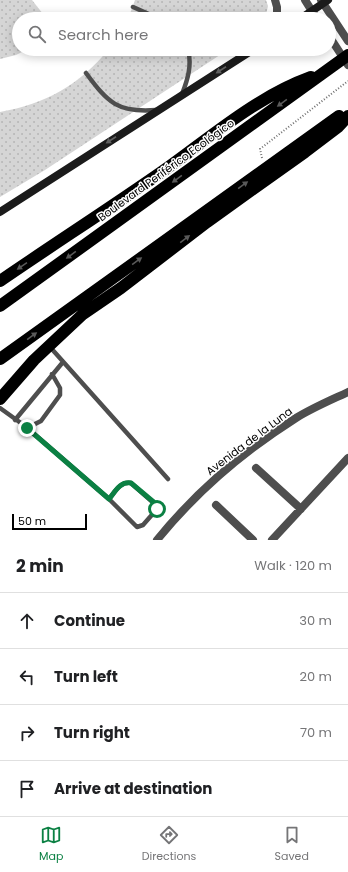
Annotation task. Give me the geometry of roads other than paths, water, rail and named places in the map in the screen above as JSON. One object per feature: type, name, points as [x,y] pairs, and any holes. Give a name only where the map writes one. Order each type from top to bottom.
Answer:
[{"type":"highway","name":"Boulevard Periférico Ecológico","points":[[0,306],[348,55]]},
{"type":"highway","points":[[0,281],[163,171],[262,101],[281,89],[325,72]]},
{"type":"highway","points":[[0,359],[348,110]]},
{"type":"highway","points":[[0,398],[20,375],[83,314],[121,288],[207,222],[305,152],[338,127],[348,116]]},
{"type":"street","points":[[275,0],[277,12]]},
{"type":"street","points":[[304,0],[313,12]]},
{"type":"street","points":[[309,12],[324,1],[331,12]]},
{"type":"street","points":[[336,21],[348,41]]},
{"type":"street","points":[[336,46],[348,64]]},
{"type":"street","points":[[0,212],[243,56]]},
{"type":"street","name":"Avenida de la Luna","points":[[157,540],[173,520],[218,476],[297,417],[348,392]]},
{"type":"street","points":[[272,540],[348,458]]},
{"type":"street","points":[[256,468],[301,509]]},
{"type":"street","points":[[216,505],[253,540]]},
{"type":"lane","points":[[133,7],[144,12]]},
{"type":"lane","points":[[182,95],[189,77],[190,56]]},
{"type":"lane","points":[[86,74],[100,92],[112,102],[125,109],[141,111],[159,110]]},
{"type":"lane","points":[[49,346],[168,479]]},
{"type":"lane","points":[[15,420],[63,362]]},
{"type":"lane","points":[[27,428],[42,421],[60,395],[60,388],[52,374]]},
{"type":"lane","points":[[0,408],[27,428],[109,499],[137,527],[143,525],[157,509],[157,506],[131,483],[122,483],[109,499]]}]
